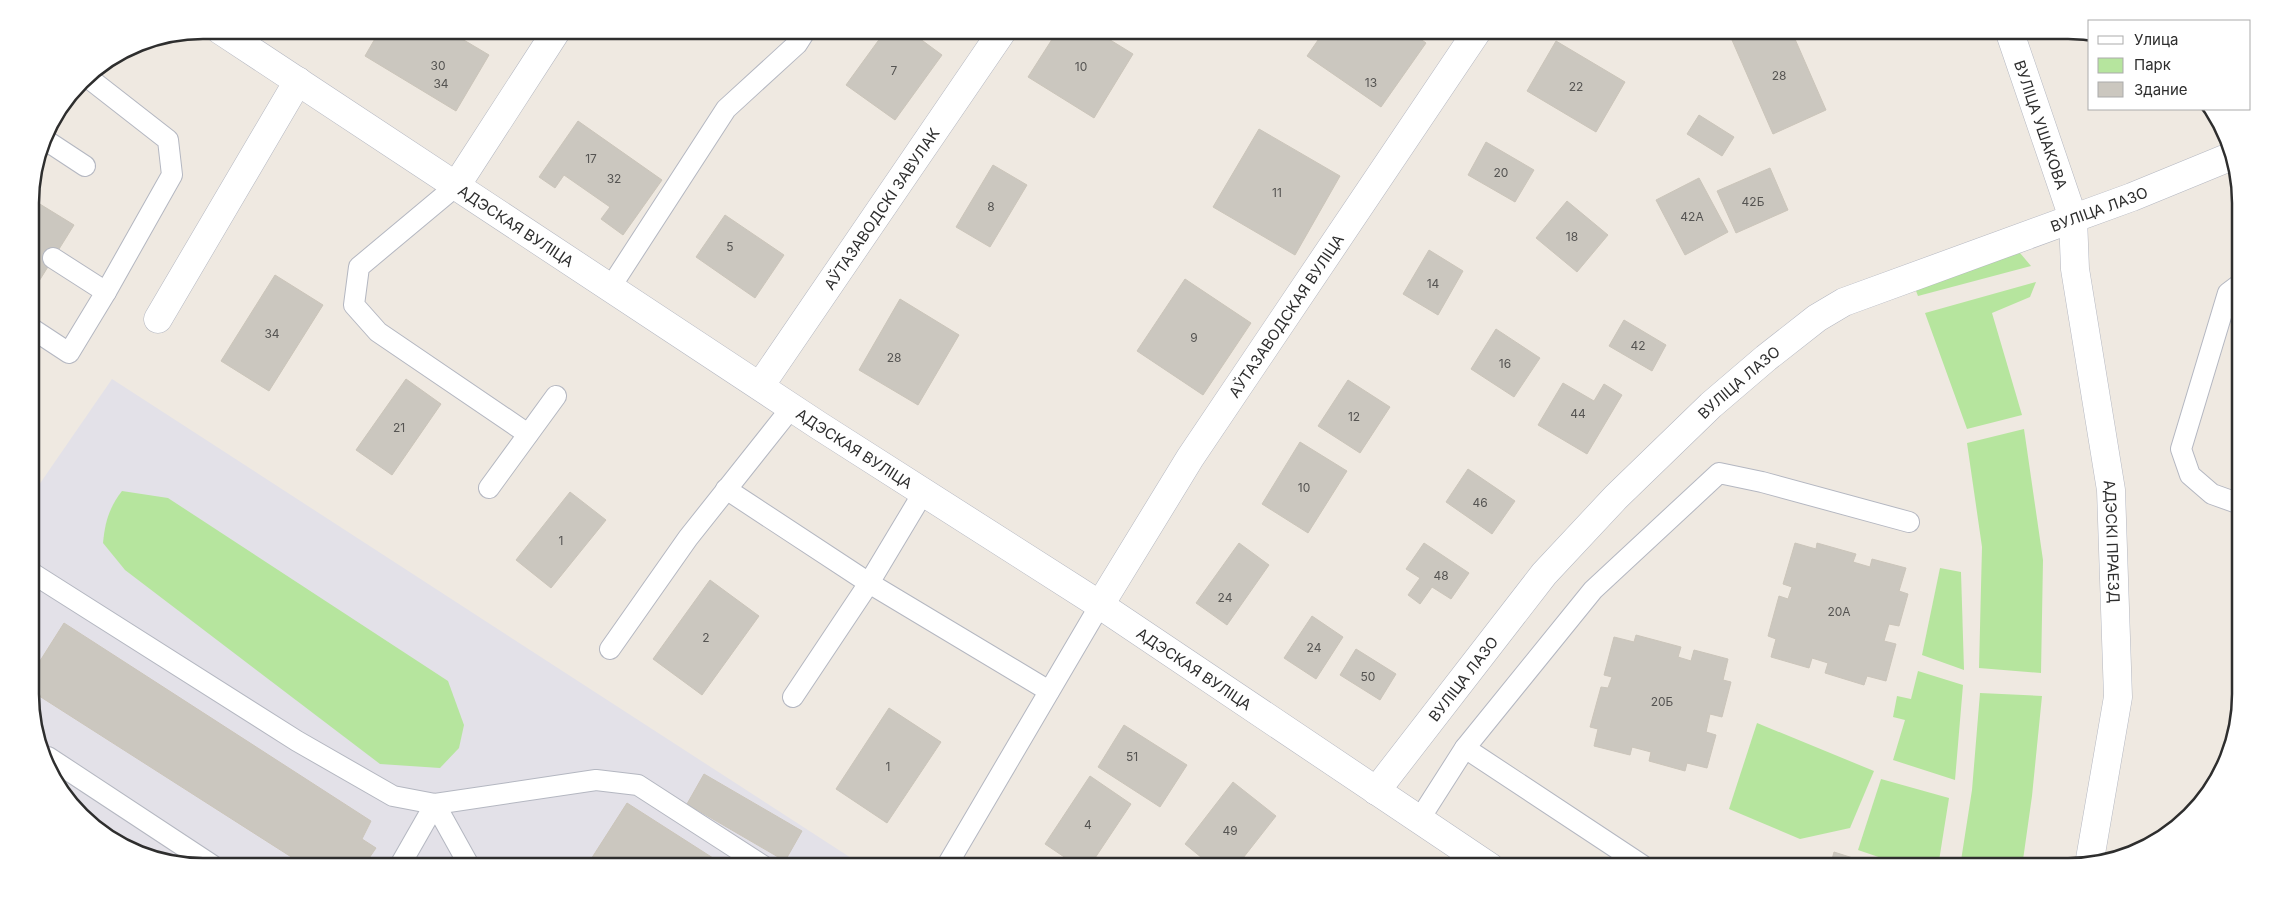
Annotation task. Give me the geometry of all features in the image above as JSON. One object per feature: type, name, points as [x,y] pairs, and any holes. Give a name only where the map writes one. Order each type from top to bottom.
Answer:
[{"type":"street","name":"АДЭСКАЯ ВУЛІЦА","points":[[234,39],[923,493],[1100,605],[1476,858]]},
{"type":"street","points":[[456,186],[552,39]]},
{"type":"street","name":"АЎТАЗАВОДСКІ ЗАВУЛАК","points":[[760,386],[996,39]]},
{"type":"street","name":"АЎТАЗАВОДСКАЯ ВУЛІЦА","points":[[1100,605],[1190,458],[1472,39]]},
{"type":"street","name":"ВУЛІЦА УШАКОВА","points":[[2012,39],[2073,218]]},
{"type":"street","points":[[158,319],[298,82]]},
{"type":"street","name":"ВУЛІЦА ЛАЗО","points":[[1376,791],[1544,574],[1616,497],[1711,405],[1817,318],[1844,302],[2073,218],[2226,158]]},
{"type":"street","name":"АДЭСКІ ПРАЕЗД","points":[[2073,218],[2075,269],[2111,490],[2117,604],[2118,697],[2090,857]]},
{"type":"lane","points":[[610,288],[726,109],[800,39]]},
{"type":"lane","points":[[39,333],[69,353],[172,175],[168,140],[93,81]]},
{"type":"lane","points":[[50,143],[85,166]]},
{"type":"lane","points":[[456,186],[359,267],[354,305],[378,332],[528,434]]},
{"type":"lane","points":[[53,258],[106,292]]},
{"type":"lane","points":[[2232,290],[2228,293],[2181,449],[2190,475],[2212,494],[2232,501]]},
{"type":"lane","points":[[488,488],[556,396]]},
{"type":"lane","points":[[610,649],[688,538],[792,407]]},
{"type":"lane","points":[[1419,820],[1465,748],[1592,590],[1719,473],[1762,482],[1909,522]]},
{"type":"lane","points":[[726,490],[869,583],[1049,691]]},
{"type":"lane","points":[[793,697],[869,583],[923,493]]},
{"type":"lane","points":[[39,582],[304,746],[393,796],[435,804],[596,780],[638,784],[751,858]]},
{"type":"lane","points":[[951,858],[1100,605]]},
{"type":"lane","points":[[1465,748],[1631,858]]},
{"type":"lane","points":[[53,760],[201,858]]},
{"type":"lane","points":[[404,858],[435,804]]},
{"type":"lane","points":[[435,804],[465,858]]},
{"type":"shaded area","points":[[112,379],[851,858],[203,858],[181,857],[160,853],[130,841],[112,831],[95,818],[79,802],[66,785],[47,747],[39,705],[39,485]]},
{"type":"green space","points":[[2020,253],[2031,266],[1918,296],[1913,283],[1987,254]]},
{"type":"green space","points":[[2036,282],[2030,297],[1992,313],[2022,415],[1967,429],[1925,313]]},
{"type":"green space","points":[[2024,429],[2043,560],[2041,673],[1979,668],[1982,547],[1967,443]]},
{"type":"green space","points":[[122,491],[168,498],[448,681],[464,725],[459,748],[440,768],[380,764],[125,570],[103,543],[108,516]]},
{"type":"green space","points":[[1940,568],[1961,572],[1964,670],[1922,655]]},
{"type":"green space","points":[[1918,671],[1963,685],[1955,780],[1893,760],[1905,720],[1893,717],[1897,696],[1911,699]]},
{"type":"green space","points":[[1980,693],[2042,696],[2032,796],[2023,858],[1961,858],[1972,790]]},
{"type":"green space","points":[[1757,723],[1874,771],[1850,828],[1800,839],[1729,809]]},
{"type":"green space","points":[[1881,779],[1949,798],[1939,858],[1882,858],[1858,850]]},
{"type":"building","points":[[375,39],[462,39],[489,55],[456,111],[365,56]]},
{"type":"building","points":[[879,39],[920,39],[942,55],[895,120],[846,85]]},
{"type":"building","points":[[1052,39],[1109,39],[1133,54],[1094,118],[1028,77]]},
{"type":"building","points":[[1319,39],[1420,39],[1426,43],[1381,107],[1307,56]]},
{"type":"building","points":[[1795,39],[1826,110],[1773,134],[1732,40]]},
{"type":"building","points":[[1556,41],[1625,82],[1596,132],[1527,91]]},
{"type":"building","points":[[1699,115],[1734,137],[1722,156],[1687,134]]},
{"type":"building","points":[[578,121],[662,180],[623,235],[601,219],[610,207],[564,175],[555,188],[539,177]]},
{"type":"building","points":[[1259,129],[1340,176],[1295,255],[1213,207]]},
{"type":"building","points":[[1486,142],[1534,170],[1515,202],[1468,175]]},
{"type":"building","points":[[993,165],[1027,185],[990,247],[956,227]]},
{"type":"building","points":[[1770,168],[1788,210],[1736,233],[1717,191]]},
{"type":"building","points":[[1699,178],[1728,232],[1685,255],[1656,200]]},
{"type":"building","points":[[1567,201],[1608,235],[1577,272],[1536,238]]},
{"type":"building","points":[[39,204],[74,225],[39,281]]},
{"type":"building","points":[[725,215],[784,255],[755,298],[696,257]]},
{"type":"building","points":[[1429,250],[1463,271],[1438,315],[1403,294]]},
{"type":"building","points":[[275,275],[323,305],[269,391],[221,361]]},
{"type":"building","points":[[1185,279],[1251,323],[1203,395],[1137,351]]},
{"type":"building","points":[[900,299],[959,335],[918,405],[859,370]]},
{"type":"building","points":[[1624,320],[1666,345],[1652,371],[1609,346]]},
{"type":"building","points":[[1496,329],[1540,358],[1514,397],[1471,369]]},
{"type":"building","points":[[406,379],[441,404],[392,475],[356,450]]},
{"type":"building","points":[[1348,380],[1390,407],[1360,453],[1318,426]]},
{"type":"building","points":[[1563,383],[1594,401],[1604,384],[1622,395],[1587,454],[1538,425]]},
{"type":"building","points":[[1300,442],[1347,471],[1308,533],[1262,504]]},
{"type":"building","points":[[1468,469],[1515,501],[1492,534],[1446,502]]},
{"type":"building","points":[[570,492],[606,520],[551,588],[516,560]]},
{"type":"building","points":[[1239,543],[1269,565],[1227,625],[1196,603]]},
{"type":"building","points":[[1424,543],[1469,573],[1451,599],[1432,587],[1420,604],[1408,595],[1420,578],[1406,569]]},
{"type":"building","points":[[1795,543],[1816,549],[1817,543],[1856,554],[1853,562],[1870,567],[1872,559],[1906,568],[1899,591],[1908,594],[1899,626],[1889,624],[1884,641],[1896,644],[1886,681],[1867,676],[1864,685],[1825,673],[1828,663],[1812,658],[1809,668],[1771,657],[1776,639],[1768,636],[1779,596],[1788,599],[1792,587],[1783,584]]},
{"type":"building","points":[[710,580],[759,616],[702,695],[653,659]]},
{"type":"building","points":[[1312,616],[1343,637],[1316,679],[1284,658]]},
{"type":"building","points":[[64,623],[371,821],[362,839],[376,848],[369,858],[293,858],[39,696],[39,663]]},
{"type":"building","points":[[1636,635],[1681,647],[1678,657],[1691,661],[1694,650],[1728,659],[1723,680],[1731,682],[1722,717],[1710,714],[1706,732],[1716,735],[1707,768],[1687,763],[1685,771],[1649,761],[1651,752],[1632,747],[1630,755],[1594,746],[1598,729],[1590,727],[1601,687],[1608,688],[1612,677],[1604,675],[1614,637],[1634,642]]},
{"type":"building","points":[[1356,649],[1396,674],[1380,700],[1340,675]]},
{"type":"building","points":[[889,708],[941,742],[887,823],[836,789]]},
{"type":"building","points":[[1124,725],[1187,765],[1160,807],[1098,767]]},
{"type":"building","points":[[704,774],[802,831],[787,858],[780,858],[687,804]]},
{"type":"building","points":[[1090,776],[1131,804],[1095,858],[1066,858],[1045,844]]},
{"type":"building","points":[[1233,782],[1276,816],[1243,858],[1202,858],[1185,844]]},
{"type":"building","points":[[627,803],[713,858],[592,858]]},
{"type":"building","points":[[1834,852],[1853,858],[1832,858]]}]
